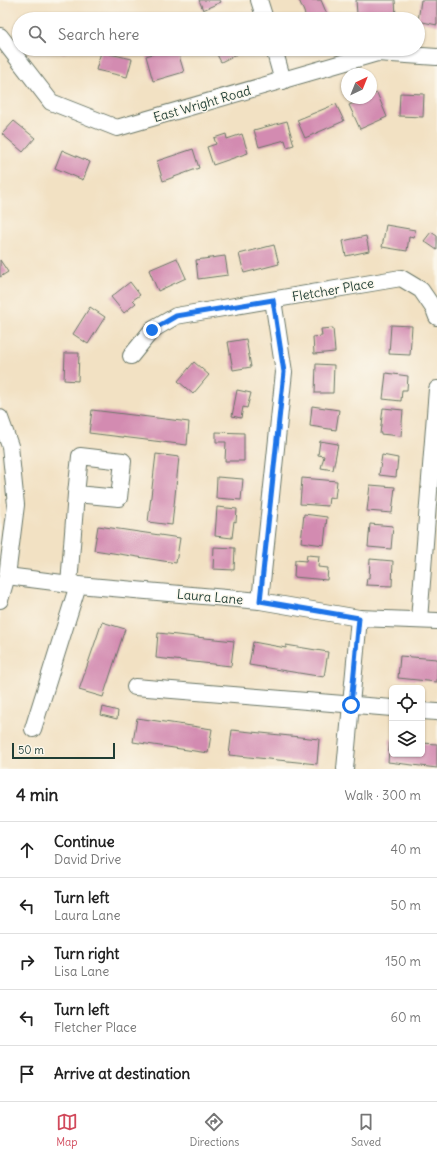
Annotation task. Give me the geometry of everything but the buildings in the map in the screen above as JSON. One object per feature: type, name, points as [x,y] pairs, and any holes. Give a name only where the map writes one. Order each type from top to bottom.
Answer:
[{"type":"street","points":[[259,0],[263,12]]},
{"type":"street","name":"East Wright Road","points":[[0,36],[12,52]]},
{"type":"street","name":"East Wright Road","points":[[15,56],[51,102],[117,128],[367,56]]},
{"type":"street","points":[[276,56],[283,81]]},
{"type":"street","name":"East Wright Road","points":[[422,56],[437,57]]},
{"type":"street","name":"Fletcher Place","points":[[131,356],[152,330],[176,316],[401,278],[421,290],[434,309],[437,317]]},
{"type":"street","points":[[260,601],[284,372],[273,300]]},
{"type":"street","points":[[418,620],[437,389]]},
{"type":"street","points":[[0,418],[10,446],[16,505],[7,576],[0,600]]},
{"type":"street","points":[[33,729],[74,585],[76,494]]},
{"type":"street","name":"Laura Lane","points":[[7,576],[74,585],[260,601],[359,618],[437,622]]},
{"type":"street","points":[[345,769],[359,618]]},
{"type":"street","points":[[135,687],[389,708]]},
{"type":"street","points":[[425,711],[437,712]]},
{"type":"route","points":[[152,330],[176,316],[273,300],[284,372],[260,601],[359,618],[351,705]]}]
